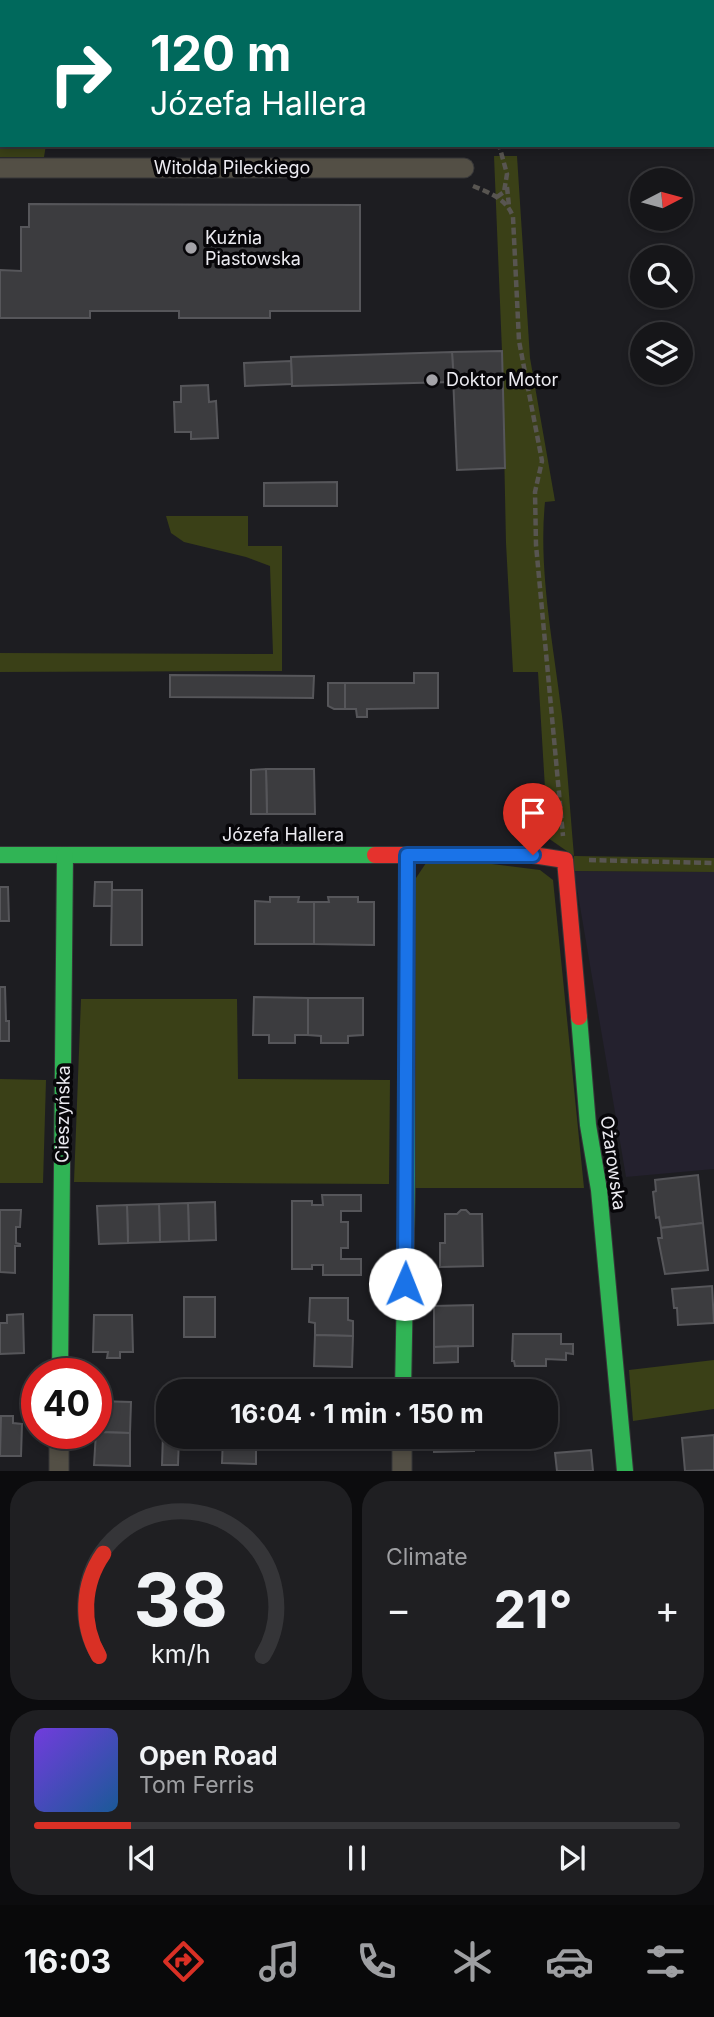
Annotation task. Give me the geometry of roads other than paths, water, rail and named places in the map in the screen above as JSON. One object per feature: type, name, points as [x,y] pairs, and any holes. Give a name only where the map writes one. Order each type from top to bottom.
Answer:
[{"type":"street","name":"Witolda Pileckiego","points":[[0,168],[463,176]]},
{"type":"street","name":"Józefa Hallera","points":[[0,855],[533,855],[565,860]]},
{"type":"street","name":"Cieszyńska","points":[[60,1358],[65,855]]},
{"type":"street","points":[[403,1379],[407,1176],[407,855]]},
{"type":"street","name":"Ożarowska","points":[[565,860],[588,1125],[599,1190],[625,1471]]},
{"type":"street","points":[[59,1449],[59,1471]]},
{"type":"street","points":[[402,1449],[402,1471]]},
{"type":"place","name":"Kuźnia Piastowska","points":[[191,248]]},
{"type":"place","name":"Doktor Motor","points":[[432,380]]}]
